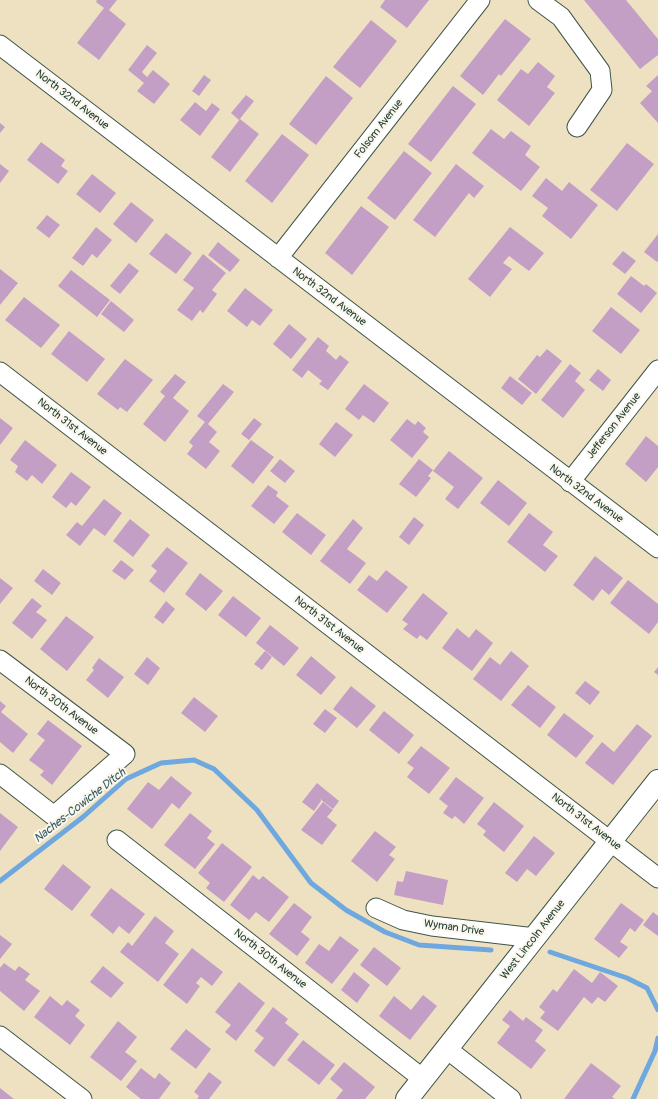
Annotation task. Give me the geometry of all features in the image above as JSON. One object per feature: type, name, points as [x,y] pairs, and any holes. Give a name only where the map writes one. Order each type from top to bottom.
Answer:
[{"type":"street","name":"Folsom Avenue","points":[[278,258],[480,0]]},
{"type":"street","points":[[538,0],[561,17],[600,71],[602,90],[577,127]]},
{"type":"street","name":"North 32nd Avenue","points":[[0,45],[658,548]]},
{"type":"street","name":"Jefferson Avenue","points":[[570,482],[658,370]]},
{"type":"street","name":"North 31st Avenue","points":[[0,372],[658,878]]},
{"type":"street","name":"North 30th Avenue","points":[[0,660],[125,754],[54,816],[0,774]]},
{"type":"street","name":"West Lincoln Avenue","points":[[407,1099],[658,780]]},
{"type":"street","name":"North 30th Avenue","points":[[117,840],[423,1079]]},
{"type":"street","name":"Wyman Drive","points":[[376,908],[403,920],[432,926],[535,938]]},
{"type":"street","points":[[0,1036],[82,1099]]},
{"type":"street","points":[[447,1049],[511,1099]]},
{"type":"building","points":[[97,0],[117,0],[109,10],[126,24],[99,60],[77,43],[104,8],[96,2]]},
{"type":"building","points":[[385,0],[429,0],[407,28],[380,7]]},
{"type":"building","points":[[584,0],[626,0],[658,39],[658,55],[640,69]]},
{"type":"building","points":[[505,19],[531,39],[501,76],[499,74],[483,95],[460,76]]},
{"type":"building","points":[[371,20],[397,41],[360,88],[333,67]]},
{"type":"building","points":[[147,45],[157,53],[142,72],[147,77],[153,70],[170,84],[154,104],[137,91],[144,83],[128,70]]},
{"type":"building","points":[[538,62],[555,76],[547,87],[555,93],[529,126],[497,100],[521,69],[528,74]]},
{"type":"building","points":[[204,75],[211,80],[199,96],[192,91]]},
{"type":"building","points":[[658,75],[658,123],[640,103],[652,91],[646,86]]},
{"type":"building","points":[[326,76],[353,98],[316,145],[289,124]]},
{"type":"building","points":[[453,86],[476,104],[431,162],[408,144]]},
{"type":"building","points":[[246,95],[254,101],[239,120],[231,113]]},
{"type":"building","points":[[195,102],[206,111],[212,103],[220,109],[200,136],[180,120]]},
{"type":"building","points":[[240,119],[259,134],[230,172],[211,157]]},
{"type":"building","points":[[0,123],[5,127],[0,133]]},
{"type":"building","points":[[491,129],[504,139],[511,131],[531,146],[525,155],[540,167],[521,191],[472,153]]},
{"type":"building","points":[[282,134],[309,155],[272,203],[245,181]]},
{"type":"building","points":[[41,142],[65,160],[61,166],[68,171],[58,184],[27,160]]},
{"type":"building","points":[[627,143],[654,164],[617,211],[590,190]]},
{"type":"building","points":[[404,151],[432,173],[395,220],[367,198]]},
{"type":"building","points":[[0,164],[9,171],[0,183]]},
{"type":"building","points":[[456,164],[484,186],[474,198],[469,193],[435,237],[413,220]]},
{"type":"building","points":[[92,174],[116,193],[100,213],[76,194]]},
{"type":"building","points":[[546,178],[562,191],[569,182],[598,205],[571,239],[542,216],[548,208],[532,196]]},
{"type":"building","points":[[131,202],[154,220],[136,243],[113,224]]},
{"type":"building","points":[[361,206],[389,227],[352,275],[325,253]]},
{"type":"building","points":[[47,215],[60,225],[49,238],[36,228]]},
{"type":"building","points":[[96,227],[112,240],[97,258],[92,254],[83,266],[72,258]]},
{"type":"building","points":[[510,227],[544,253],[529,271],[509,256],[503,263],[512,269],[490,297],[468,279]]},
{"type":"building","points":[[166,233],[192,253],[176,274],[149,254]]},
{"type":"building","points":[[658,234],[658,261],[657,262],[644,252]]},
{"type":"building","points":[[218,242],[240,260],[230,272],[208,255]]},
{"type":"building","points":[[623,251],[636,261],[625,274],[612,264]]},
{"type":"building","points":[[203,254],[226,273],[212,290],[217,294],[203,313],[200,310],[192,321],[177,310],[194,288],[183,280]]},
{"type":"building","points":[[129,263],[139,271],[120,294],[110,286]]},
{"type":"building","points":[[0,269],[18,283],[0,305]]},
{"type":"building","points":[[71,270],[110,300],[97,317],[58,286]]},
{"type":"building","points":[[631,276],[644,286],[646,284],[657,293],[641,313],[617,294]]},
{"type":"building","points":[[245,288],[273,310],[260,326],[252,320],[247,327],[227,311]]},
{"type":"building","points":[[24,297],[60,325],[41,348],[5,320]]},
{"type":"building","points":[[111,301],[134,320],[124,332],[101,314]]},
{"type":"building","points":[[611,307],[640,330],[621,354],[592,331]]},
{"type":"building","points":[[289,324],[307,339],[291,359],[273,344]]},
{"type":"building","points":[[69,331],[105,359],[87,382],[51,354]]},
{"type":"building","points":[[318,337],[329,346],[326,351],[336,360],[340,355],[349,362],[328,390],[319,384],[322,381],[308,370],[302,378],[292,370]]},
{"type":"building","points":[[547,349],[562,361],[536,394],[518,379],[537,355],[540,357]]},
{"type":"building","points":[[125,359],[153,380],[127,412],[120,407],[118,410],[97,394]]},
{"type":"building","points":[[570,364],[581,373],[575,381],[585,390],[563,418],[541,400]]},
{"type":"building","points":[[598,369],[611,380],[603,391],[589,380]]},
{"type":"building","points":[[175,374],[186,382],[173,398],[189,411],[165,442],[143,424],[165,396],[160,392]]},
{"type":"building","points":[[510,376],[532,393],[522,405],[501,388]]},
{"type":"building","points":[[223,384],[234,392],[208,424],[217,432],[209,442],[220,451],[206,469],[187,454],[193,446],[189,442],[205,422],[197,416]]},
{"type":"building","points":[[364,384],[389,403],[374,423],[363,415],[359,420],[345,409]]},
{"type":"building","points":[[0,418],[13,428],[0,445]]},
{"type":"building","points":[[254,418],[262,424],[249,440],[241,434]]},
{"type":"building","points":[[407,419],[415,425],[418,421],[426,428],[423,432],[429,437],[412,458],[390,440]]},
{"type":"building","points":[[336,422],[353,435],[335,457],[319,444]]},
{"type":"building","points":[[646,436],[658,446],[658,467],[646,482],[625,464]]},
{"type":"building","points":[[25,440],[57,465],[42,484],[32,475],[27,481],[15,472],[18,466],[10,460]]},
{"type":"building","points":[[251,440],[274,457],[253,484],[231,466]]},
{"type":"building","points":[[449,451],[483,478],[458,509],[445,499],[454,487],[433,471]]},
{"type":"building","points":[[280,459],[295,471],[285,483],[270,471]]},
{"type":"building","points":[[419,459],[433,470],[428,476],[431,478],[416,497],[399,484]]},
{"type":"building","points":[[71,472],[91,487],[76,506],[71,502],[66,508],[52,497]]},
{"type":"building","points":[[498,480],[527,503],[509,526],[480,503]]},
{"type":"building","points":[[268,485],[278,492],[276,496],[289,506],[274,524],[251,506]]},
{"type":"building","points":[[104,499],[122,513],[105,536],[94,528],[80,546],[66,535],[77,522],[82,526]]},
{"type":"building","points":[[297,513],[326,535],[311,555],[282,532]]},
{"type":"building","points":[[529,513],[553,532],[543,545],[558,556],[545,572],[507,542]]},
{"type":"building","points":[[414,517],[424,525],[409,545],[399,537]]},
{"type":"building","points":[[130,519],[150,535],[133,557],[113,541]]},
{"type":"building","points":[[353,519],[363,528],[347,549],[366,563],[350,584],[320,561]]},
{"type":"building","points":[[167,547],[188,563],[164,593],[149,581],[157,571],[151,566]]},
{"type":"building","points":[[595,556],[623,578],[609,595],[602,589],[593,601],[573,585]]},
{"type":"building","points":[[121,560],[134,570],[125,580],[112,571]]},
{"type":"building","points":[[43,569],[61,583],[52,595],[34,581]]},
{"type":"building","points":[[386,570],[408,587],[387,613],[357,590],[369,575],[377,581]]},
{"type":"building","points":[[200,573],[223,591],[206,611],[185,594]]},
{"type":"building","points":[[0,578],[13,588],[0,604]]},
{"type":"building","points":[[628,580],[658,604],[658,622],[649,634],[610,603]]},
{"type":"building","points":[[423,593],[448,613],[427,640],[420,635],[417,639],[403,629],[408,624],[402,620]]},
{"type":"building","points":[[233,596],[261,618],[246,637],[218,615]]},
{"type":"building","points":[[32,598],[42,606],[36,612],[47,620],[32,639],[12,623]]},
{"type":"building","points":[[166,601],[175,609],[163,624],[154,617]]},
{"type":"building","points":[[66,616],[94,637],[67,671],[40,649]]},
{"type":"building","points":[[270,625],[299,648],[284,666],[256,643]]},
{"type":"building","points":[[457,628],[469,638],[476,629],[493,643],[472,671],[442,648]]},
{"type":"building","points":[[265,651],[272,657],[262,670],[254,664]]},
{"type":"building","points":[[511,651],[529,666],[501,701],[473,679],[490,657],[500,665]]},
{"type":"building","points":[[311,656],[336,677],[321,695],[296,675]]},
{"type":"building","points":[[147,657],[160,668],[148,685],[134,674]]},
{"type":"building","points":[[99,658],[124,677],[108,698],[86,680],[94,670],[92,668]]},
{"type":"building","points":[[658,667],[658,675],[654,672]]},
{"type":"building","points":[[585,681],[600,692],[590,705],[575,693]]},
{"type":"building","points":[[528,685],[556,707],[540,728],[511,705]]},
{"type":"building","points":[[351,686],[376,706],[357,728],[333,709]]},
{"type":"building","points":[[194,697],[218,716],[205,732],[181,713]]},
{"type":"building","points":[[0,701],[6,706],[1,712],[28,734],[13,753],[0,742]]},
{"type":"building","points":[[325,709],[337,718],[325,733],[313,724]]},
{"type":"building","points":[[384,711],[414,735],[399,754],[369,730]]},
{"type":"building","points":[[564,713],[594,736],[576,758],[547,735]]},
{"type":"building","points":[[48,720],[82,746],[52,785],[40,775],[44,771],[29,760],[45,740],[37,734]]},
{"type":"building","points":[[637,724],[652,736],[613,785],[585,763],[602,742],[614,752]]},
{"type":"building","points":[[421,746],[450,768],[429,794],[407,777],[414,768],[407,763]]},
{"type":"building","points":[[171,776],[192,793],[179,809],[172,803],[152,829],[127,809],[148,782],[159,790]]},
{"type":"building","points":[[456,777],[484,798],[464,824],[455,816],[452,819],[443,813],[448,806],[439,799]]},
{"type":"building","points":[[317,783],[339,801],[333,809],[320,799],[321,801],[314,811],[302,802]]},
{"type":"building","points":[[323,802],[333,810],[327,817],[337,825],[322,845],[301,830]]},
{"type":"building","points":[[494,802],[524,826],[504,852],[483,835],[486,831],[477,824]]},
{"type":"building","points":[[0,813],[18,827],[0,851]]},
{"type":"building","points":[[190,813],[212,831],[207,838],[215,844],[195,869],[164,845]]},
{"type":"building","points":[[375,831],[396,847],[389,855],[395,859],[377,882],[351,861]]},
{"type":"building","points":[[534,836],[555,853],[536,876],[527,869],[517,882],[505,873]]},
{"type":"building","points":[[222,843],[252,867],[224,902],[206,888],[210,883],[198,873]]},
{"type":"building","points":[[63,864],[91,887],[72,911],[44,889]]},
{"type":"building","points":[[406,871],[448,880],[443,905],[394,895],[397,881],[403,882]]},
{"type":"building","points":[[253,875],[259,880],[263,876],[289,897],[269,922],[256,912],[249,920],[230,905]]},
{"type":"building","points":[[111,888],[145,914],[129,934],[119,926],[113,934],[90,915]]},
{"type":"building","points":[[294,903],[312,917],[301,932],[310,939],[297,956],[269,934]]},
{"type":"building","points":[[621,903],[644,920],[635,932],[630,928],[620,942],[628,947],[619,958],[594,939]]},
{"type":"building","points":[[653,912],[658,916],[658,936],[643,925]]},
{"type":"building","points":[[155,916],[174,931],[165,943],[179,954],[158,982],[120,952],[128,942],[132,946]]},
{"type":"building","points":[[0,935],[12,944],[0,959]]},
{"type":"building","points":[[340,936],[359,950],[332,984],[305,963],[319,944],[329,951]]},
{"type":"building","points":[[374,947],[401,968],[387,986],[360,965]]},
{"type":"building","points":[[192,948],[223,972],[212,986],[201,977],[196,983],[200,986],[187,1004],[163,985]]},
{"type":"building","points":[[4,963],[15,971],[19,966],[30,974],[25,980],[40,991],[24,1011],[0,991],[0,968]]},
{"type":"building","points":[[103,966],[124,983],[111,998],[90,982]]},
{"type":"building","points":[[574,969],[592,983],[600,972],[618,986],[605,1002],[598,997],[592,1004],[584,997],[558,1031],[540,1018],[545,1012],[539,1007],[553,989],[557,992]]},
{"type":"building","points":[[354,972],[370,985],[357,1003],[341,990]]},
{"type":"building","points":[[239,982],[265,1003],[236,1041],[225,1032],[231,1025],[215,1012]]},
{"type":"building","points":[[423,995],[437,1006],[410,1040],[379,1016],[394,996],[411,1010]]},
{"type":"building","points":[[50,996],[62,1006],[67,1000],[80,1010],[75,1016],[85,1025],[70,1045],[34,1017]]},
{"type":"building","points":[[273,1007],[288,1019],[285,1023],[299,1034],[274,1067],[254,1051],[264,1038],[255,1031]]},
{"type":"building","points":[[510,1010],[523,1021],[526,1017],[543,1030],[535,1041],[546,1050],[531,1069],[497,1043],[510,1026],[502,1020]]},
{"type":"building","points":[[118,1021],[137,1037],[125,1052],[137,1061],[121,1081],[90,1057]]},
{"type":"building","points":[[186,1029],[211,1049],[196,1069],[170,1049]]},
{"type":"building","points":[[303,1040],[335,1065],[319,1085],[287,1060]]},
{"type":"building","points":[[344,1062],[375,1087],[365,1099],[336,1099],[343,1090],[330,1079]]},
{"type":"building","points":[[591,1063],[621,1086],[612,1097],[615,1099],[564,1099]]},
{"type":"building","points":[[141,1068],[155,1079],[159,1073],[171,1083],[159,1099],[141,1099],[126,1087]]},
{"type":"building","points":[[209,1072],[222,1082],[209,1099],[197,1099],[199,1096],[194,1092]]},
{"type":"building","points":[[0,1088],[14,1099],[0,1099]]},
{"type":"waterway","name":"Naches-Cowiche Ditch","points":[[0,881],[83,817],[126,779],[161,763],[194,760],[214,769],[257,810],[311,883],[346,910],[385,932],[419,945],[491,950]]},
{"type":"waterway","name":"Naches-Cowiche Ditch","points":[[550,952],[627,978],[647,988],[658,1010]]},
{"type":"waterway","name":"Naches-Cowiche Ditch","points":[[633,1099],[655,1051],[658,1038]]}]
